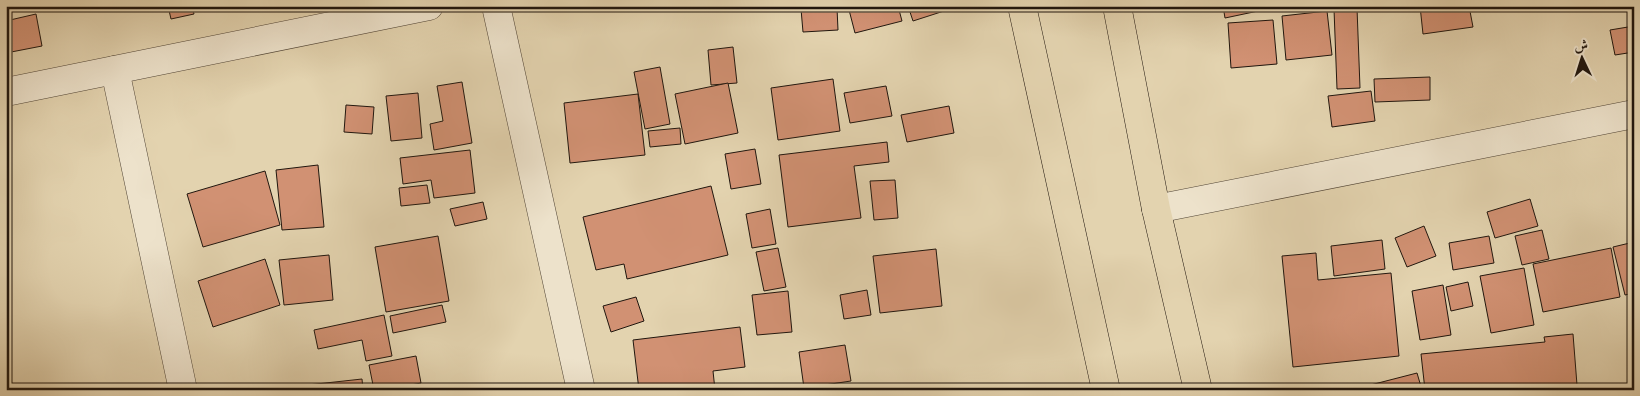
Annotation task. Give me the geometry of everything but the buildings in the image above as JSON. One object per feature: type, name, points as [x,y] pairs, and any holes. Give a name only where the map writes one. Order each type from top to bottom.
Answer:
[{"type":"main road","points":[[1022,6],[1106,390]]},
{"type":"main road","points":[[1117,6],[1156,209],[1198,390]]},
{"type":"street","points":[[6,92],[429,6]]},
{"type":"street","points":[[496,6],[581,390]]},
{"type":"street","points":[[115,70],[183,390]]},
{"type":"street","points":[[1156,209],[1634,114]]}]
